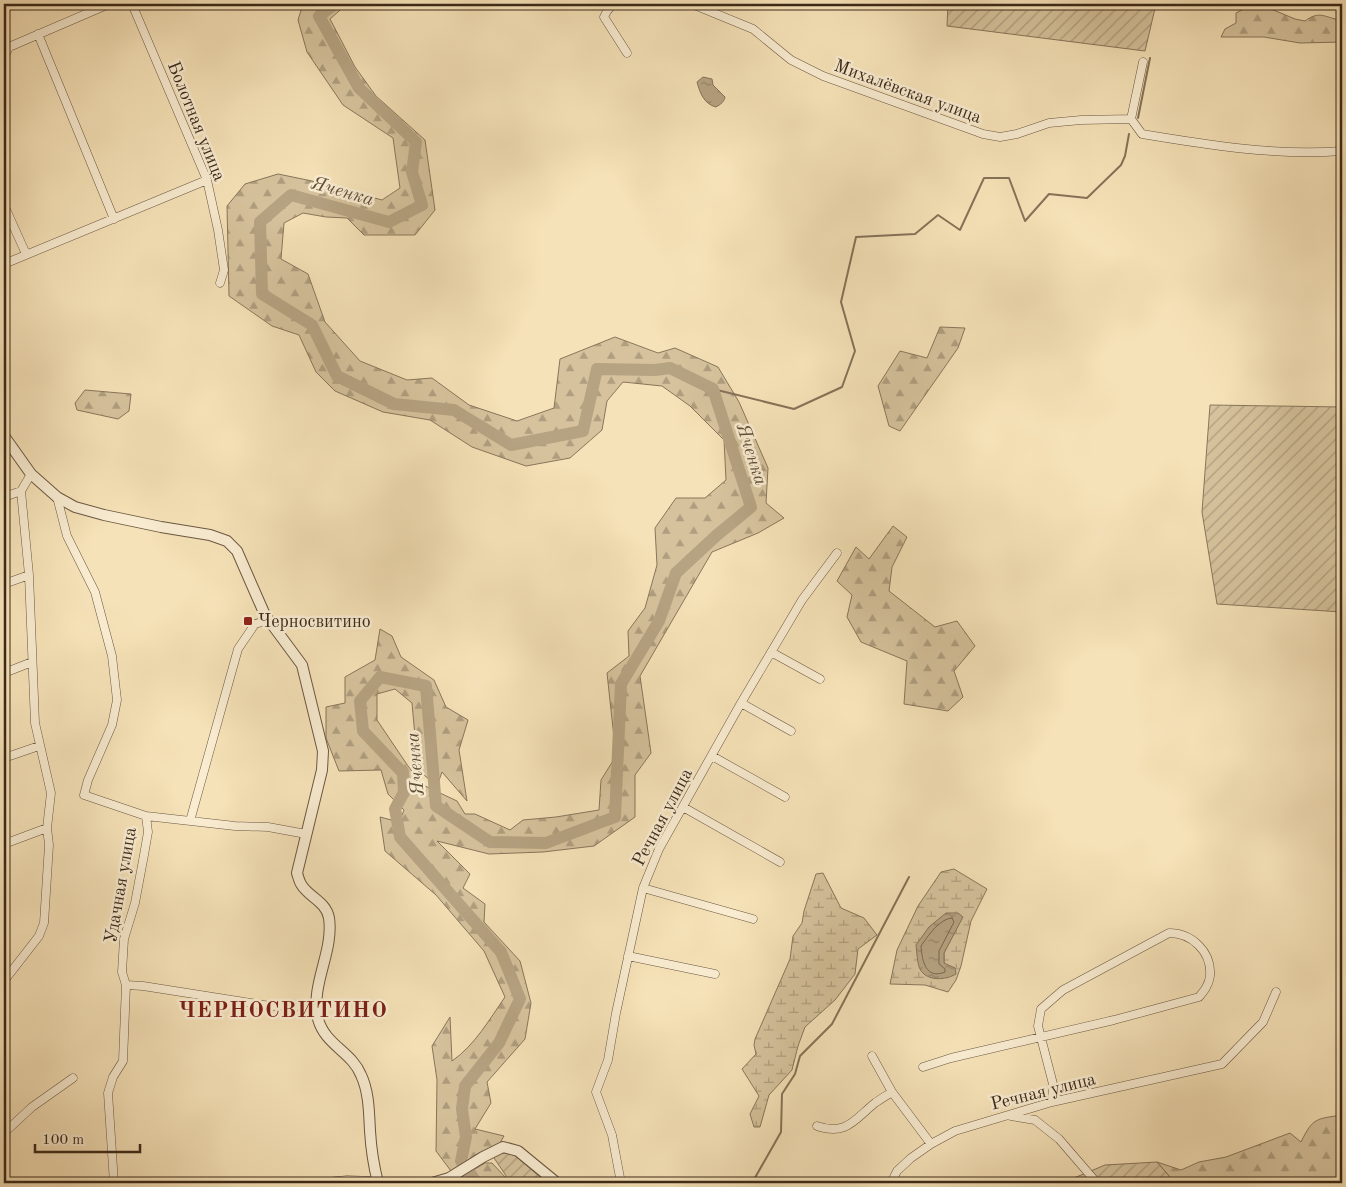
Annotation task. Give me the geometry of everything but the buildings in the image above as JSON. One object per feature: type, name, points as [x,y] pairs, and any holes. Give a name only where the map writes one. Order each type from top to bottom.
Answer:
[{"type":"street","points":[[4,58],[9,47],[109,4]]},
{"type":"street","name":"Болотная улица","points":[[132,4],[207,180],[218,230],[224,270],[220,283]]},
{"type":"street","points":[[613,4],[604,17],[627,53]]},
{"type":"street","name":"Михалёвская улица","points":[[692,4],[753,29],[791,60],[823,76],[983,134],[1000,137],[1049,124],[1081,120],[1132,119]]},
{"type":"street","points":[[38,34],[114,219]]},
{"type":"street","points":[[1143,62],[1132,119],[1142,134],[1251,150],[1316,153],[1342,151]]},
{"type":"street","points":[[4,264],[207,180]]},
{"type":"street","points":[[4,205],[26,254]]},
{"type":"street","points":[[4,436],[31,474],[57,497],[75,507],[160,527],[210,534],[227,542],[237,551],[269,620],[302,665],[323,751],[322,770],[297,873],[301,885],[324,906],[329,916],[329,938],[317,994],[317,1013],[320,1025],[326,1036],[353,1060],[361,1073],[366,1087],[378,1182],[347,1180],[317,1183]]},
{"type":"street","points":[[4,981],[39,936],[44,923],[49,845],[47,828],[50,793],[35,723],[29,575],[21,491],[31,474]]},
{"type":"street","points":[[4,497],[21,491]]},
{"type":"street","name":"Удачная улица","points":[[57,497],[67,536],[95,592],[112,656],[117,700],[112,725],[88,780],[84,795],[146,816],[148,832],[136,903],[124,939],[122,972],[126,985],[123,1061],[113,1077],[108,1094],[114,1183]]},
{"type":"street","name":"Речная улица","points":[[621,1183],[612,1135],[596,1092],[608,1060],[643,888],[659,850],[741,702],[802,600],[837,553]]},
{"type":"street","points":[[4,584],[29,575]]},
{"type":"street","points":[[190,821],[238,649],[255,624],[269,620]]},
{"type":"street","points":[[771,652],[820,679]]},
{"type":"street","points":[[4,674],[32,662]]},
{"type":"street","points":[[741,702],[791,731]]},
{"type":"street","points":[[4,758],[39,746]]},
{"type":"street","points":[[712,756],[785,798]]},
{"type":"street","points":[[683,807],[780,862]]},
{"type":"street","points":[[146,816],[235,826],[268,827],[306,834]]},
{"type":"street","points":[[4,844],[47,828]]},
{"type":"street","points":[[643,888],[753,918]]},
{"type":"street","points":[[923,1068],[951,1058],[1040,1036],[1114,1020],[1199,997],[1210,978],[1207,957],[1200,946],[1189,937],[1180,933],[1169,933],[1063,990],[1042,1009],[1038,1026],[1040,1036],[1053,1084],[1052,1102]]},
{"type":"street","points":[[628,956],[715,974]]},
{"type":"street","points":[[126,985],[270,1006],[307,1007],[317,1013]]},
{"type":"street","name":"Речная улица","points":[[891,1183],[897,1171],[911,1158],[955,1131],[1052,1102],[1222,1064],[1243,1045],[1263,1022],[1276,992]]},
{"type":"street","points":[[872,1056],[892,1092],[931,1144]]},
{"type":"street","points":[[4,1133],[32,1107],[73,1078]]},
{"type":"street","points":[[817,1126],[830,1130],[853,1124],[875,1103],[892,1092]]},
{"type":"street","points":[[1006,1115],[1035,1120],[1059,1139],[1096,1183]]},
{"type":"street","points":[[432,1183],[449,1178],[503,1147],[518,1150],[554,1182]]},
{"type":"green space","points":[[303,4],[347,4],[330,19],[355,67],[376,96],[425,140],[435,210],[415,235],[364,235],[347,218],[303,213],[284,223],[281,259],[308,274],[325,322],[360,361],[407,380],[432,378],[469,405],[517,421],[554,408],[560,359],[615,337],[658,353],[675,348],[718,367],[739,402],[768,468],[766,503],[784,518],[758,533],[712,552],[640,676],[651,753],[635,775],[635,817],[594,846],[543,852],[489,854],[437,841],[470,874],[463,888],[485,904],[484,922],[520,961],[531,1003],[525,1039],[487,1082],[491,1103],[475,1129],[504,1136],[500,1143],[477,1154],[451,1171],[436,1151],[437,1080],[432,1046],[450,1017],[452,1061],[475,1040],[505,997],[484,951],[436,895],[385,851],[380,817],[399,822],[404,810],[388,794],[381,770],[339,771],[326,738],[326,707],[345,703],[345,677],[375,660],[380,629],[392,636],[401,657],[434,680],[446,707],[468,720],[459,750],[467,801],[442,772],[437,786],[418,770],[412,703],[395,689],[377,694],[377,720],[423,785],[457,801],[465,814],[475,814],[510,830],[523,820],[599,810],[601,780],[616,756],[607,673],[629,656],[628,631],[645,608],[657,565],[655,528],[676,498],[705,498],[726,480],[724,440],[690,406],[662,386],[623,382],[607,401],[602,430],[570,458],[526,466],[472,447],[430,420],[383,412],[335,391],[316,372],[299,335],[272,326],[229,296],[227,206],[245,184],[278,174],[382,200],[400,188],[393,138],[343,105],[307,52],[298,20]]},
{"type":"green space","points":[[948,4],[1156,4],[1145,51],[947,26]]},
{"type":"green space","points":[[1259,4],[1295,19],[1305,21],[1320,15],[1342,20],[1342,42],[1300,43],[1264,37],[1221,37],[1225,29],[1236,23],[1236,13],[1251,5]]},
{"type":"green space","points":[[940,327],[965,328],[958,348],[900,431],[889,426],[878,386],[900,351],[927,358]]},
{"type":"green space","points":[[85,390],[131,394],[129,411],[118,419],[77,410],[75,403]]},
{"type":"green space","points":[[1210,405],[1342,407],[1342,612],[1217,604],[1202,512]]},
{"type":"green space","points":[[893,526],[907,537],[892,567],[889,591],[935,627],[957,621],[975,646],[954,671],[963,697],[948,711],[904,704],[907,661],[861,642],[847,617],[852,595],[837,581],[856,547],[869,559]]},
{"type":"green space","points":[[954,869],[987,889],[971,921],[956,980],[948,992],[925,985],[890,984],[897,950],[918,906],[941,872]],"holes":[[[962,917],[944,953],[944,963],[929,927]]]},
{"type":"green space","points":[[823,873],[841,908],[864,918],[877,935],[858,949],[855,974],[835,1000],[805,1027],[792,1070],[769,1095],[760,1127],[754,1127],[750,1114],[759,1096],[742,1069],[756,1054],[755,1039],[790,959],[793,936],[802,923],[816,874]]},
{"type":"green space","points":[[1342,1115],[1342,1183],[1175,1183],[1157,1162],[1181,1170],[1199,1162],[1226,1157],[1290,1133],[1301,1142],[1309,1128],[1317,1121],[1327,1117]]},
{"type":"green space","points":[[511,1152],[547,1183],[511,1183],[492,1155]]},
{"type":"green space","points":[[1157,1162],[1175,1183],[1062,1183],[1105,1165]]},
{"type":"green space","points":[[485,1163],[492,1163],[509,1183],[454,1183],[455,1181]]},
{"type":"water","points":[[703,77],[712,79],[713,85],[725,97],[722,103],[716,107],[708,103],[701,94],[697,82]]},
{"type":"water","points":[[946,913],[958,913],[963,917],[944,953],[944,963],[955,968],[956,974],[947,978],[937,979],[927,976],[920,969],[916,945],[929,927]]},
{"type":"waterway","name":"Яченка","points":[[335,4],[319,16],[359,88],[416,142],[412,172],[422,205],[389,222],[291,195],[260,222],[262,294],[312,325],[337,376],[394,404],[454,410],[511,445],[583,431],[597,369],[655,370],[670,368],[713,389],[751,507],[676,573],[659,621],[621,684],[615,817],[546,843],[490,842],[436,806],[426,686],[380,677],[360,701],[363,731],[403,773],[404,792],[395,809],[400,837],[501,952],[520,999],[499,1043],[465,1086],[462,1109],[466,1137],[461,1161],[476,1183]]},
{"type":"waterway","points":[[1138,118],[1150,58]]},
{"type":"waterway","name":"Яченка","points":[[713,389],[794,409],[842,387],[855,351],[841,302],[856,237],[915,234],[938,215],[960,230],[984,178],[1009,178],[1025,221],[1049,194],[1087,198],[1121,165],[1125,156],[1129,134]]},
{"type":"waterway","points":[[752,1183],[781,1132],[782,1094],[795,1074],[800,1056],[832,1024],[909,877]]},
{"type":"place","name":"Черносвитино","points":[[248,621]]},
{"type":"district","name":"ЧЕРНОСВИТИНО","points":[[283,1009]]}]
